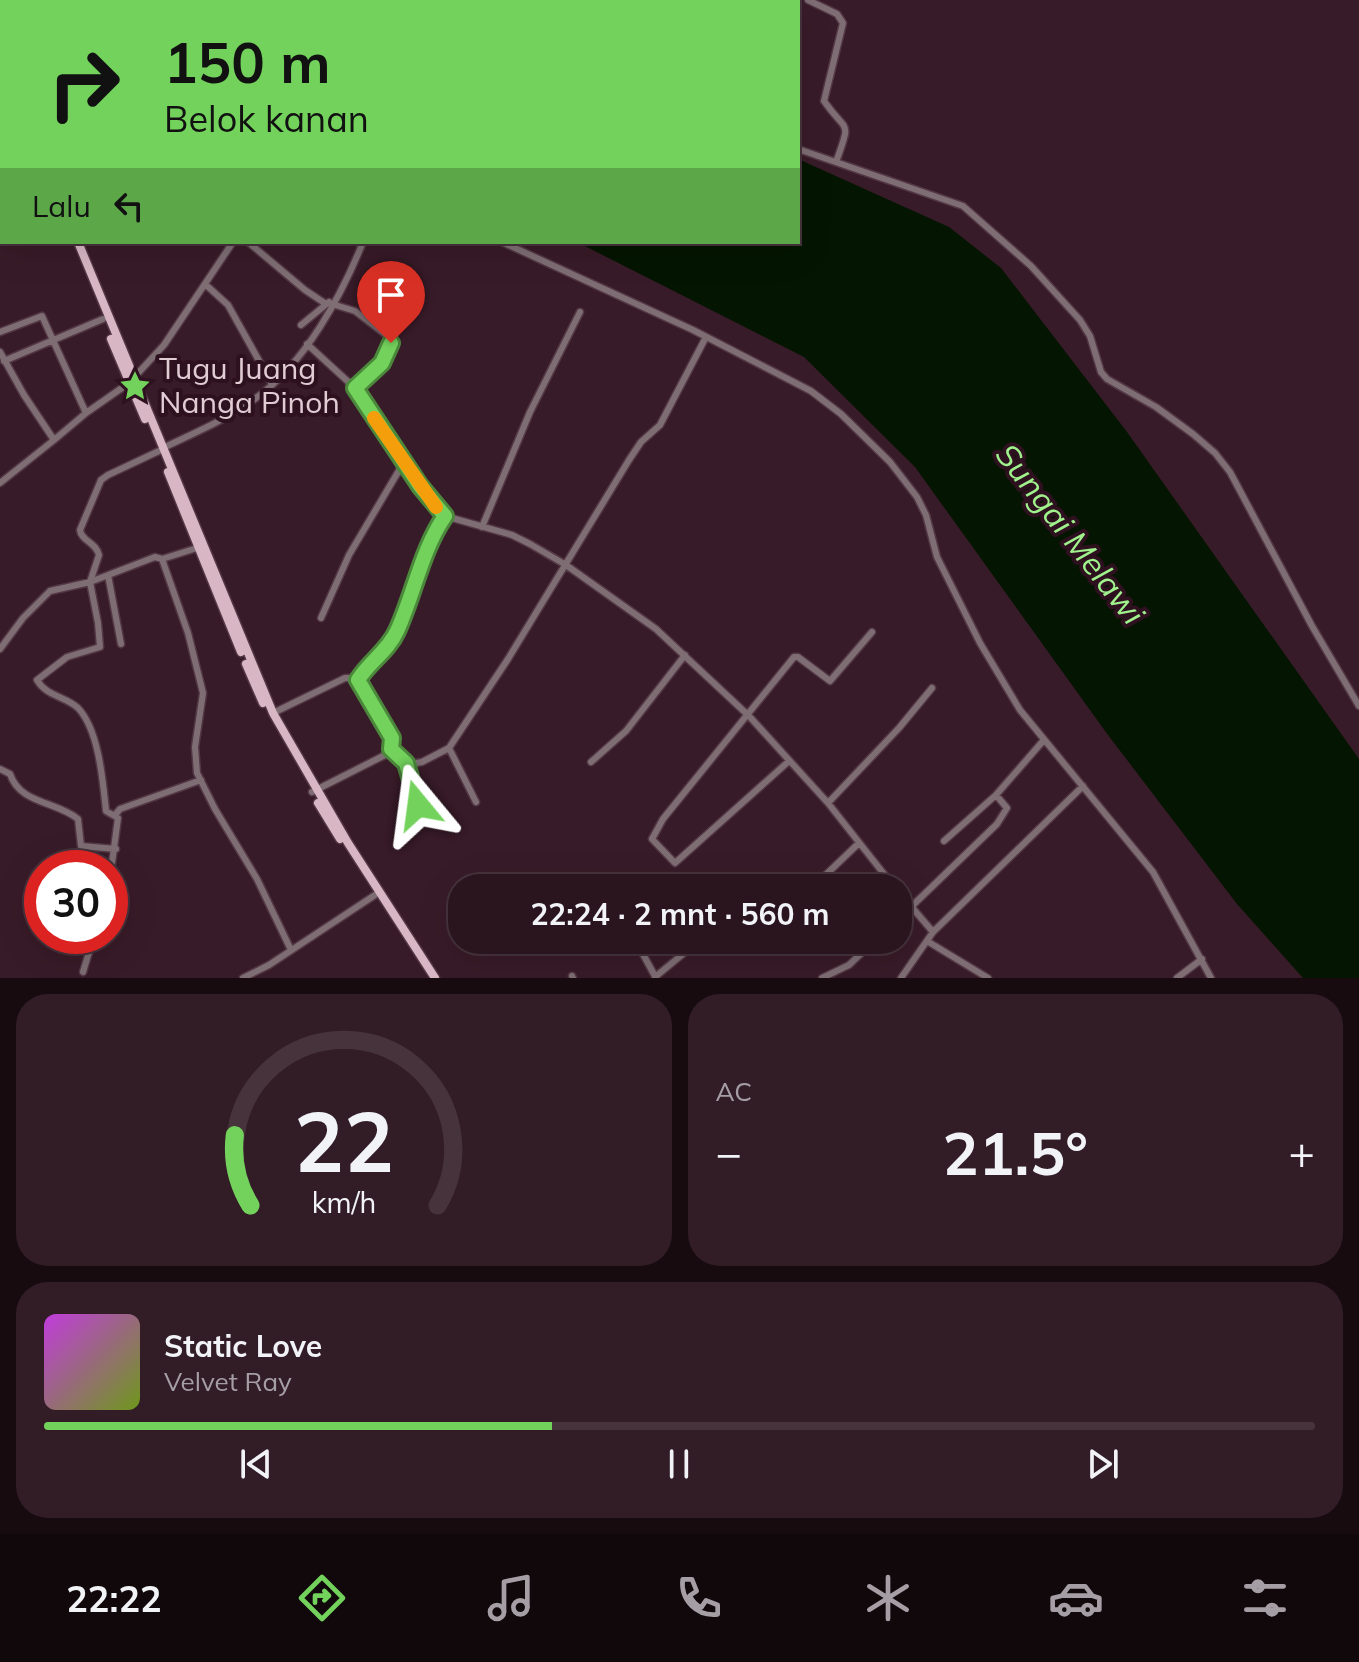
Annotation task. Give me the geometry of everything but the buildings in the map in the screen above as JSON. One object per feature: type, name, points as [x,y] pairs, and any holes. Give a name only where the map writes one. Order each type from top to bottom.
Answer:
[{"type":"main road","points":[[76,244],[103,319],[273,713],[375,895],[428,978]]},
{"type":"main road","points":[[76,244],[131,381]]},
{"type":"main road","points":[[161,450],[197,548],[268,715],[435,978]]},
{"type":"street","points":[[808,0],[837,14],[843,23],[824,101],[845,124],[836,162]]},
{"type":"street","points":[[800,150],[963,206],[1031,266],[1080,320],[1090,336],[1101,372],[1107,379],[1156,407],[1215,453],[1236,483],[1312,626],[1359,706]]},
{"type":"street","points":[[0,483],[131,381],[164,345],[232,244]]},
{"type":"street","points":[[250,244],[327,306],[355,311],[391,339],[382,363],[355,388]]},
{"type":"street","points":[[301,325],[338,296],[362,244]]},
{"type":"street","points":[[506,244],[706,337],[825,399],[901,475],[926,515],[937,557],[980,643],[1020,710],[1153,872],[1211,978]]},
{"type":"street","points":[[205,284],[228,305],[272,384]]},
{"type":"street","points":[[0,769],[10,774],[14,785],[29,797],[78,819],[81,846],[116,849],[118,818],[106,811],[96,748],[84,717],[74,705],[47,692],[37,680],[67,657],[100,647],[90,582],[99,555],[95,545],[80,534],[80,530],[97,487],[108,475],[240,409],[288,370],[316,333],[327,306]]},
{"type":"street","points":[[482,527],[530,412],[580,312]]},
{"type":"street","points":[[0,332],[42,316],[86,413]]},
{"type":"street","points":[[4,361],[103,319]]},
{"type":"street","points":[[406,763],[422,762],[449,748],[641,442],[660,425],[706,337]]},
{"type":"street","points":[[307,344],[355,388],[427,496],[445,516],[512,535],[566,565],[656,629],[749,716],[828,803],[884,874]]},
{"type":"street","points":[[0,352],[54,440]]},
{"type":"street","points":[[321,618],[349,555],[404,462]]},
{"type":"street","points":[[358,680],[396,634],[430,544],[445,516]]},
{"type":"street","points":[[0,649],[45,594],[90,582],[155,557],[162,559],[197,548]]},
{"type":"street","points":[[162,559],[188,633],[203,693],[195,765],[257,879],[291,950]]},
{"type":"street","points":[[108,575],[121,644]]},
{"type":"street","points":[[789,761],[675,863],[652,839],[663,819],[794,657],[830,681],[872,632]]},
{"type":"street","points":[[591,762],[626,731],[685,655]]},
{"type":"street","points":[[273,713],[345,678],[358,680]]},
{"type":"street","points":[[358,680],[392,738],[391,749]]},
{"type":"street","points":[[828,803],[932,688]]},
{"type":"street","points":[[944,841],[996,795],[1043,741]]},
{"type":"street","points":[[449,748],[476,802]]},
{"type":"street","points":[[314,790],[391,749]]},
{"type":"street","points":[[391,749],[406,763],[424,818]]},
{"type":"street","points":[[115,815],[120,809],[201,780]]},
{"type":"street","points":[[901,978],[933,932],[1083,786]]},
{"type":"street","points":[[912,906],[997,824],[1007,808],[996,795]]},
{"type":"street","points":[[827,874],[859,843]]},
{"type":"street","points":[[243,978],[375,895]]},
{"type":"street","points":[[912,908],[933,932]]},
{"type":"street","points":[[927,941],[988,978]]},
{"type":"street","points":[[83,972],[88,954]]},
{"type":"street","points":[[643,954],[656,978],[684,954]]},
{"type":"street","points":[[822,978],[849,965],[861,954]]},
{"type":"street","points":[[1177,978],[1202,959]]},
{"type":"water","name":"Sungai Melawi","points":[[800,160],[949,227],[1001,268],[1127,432],[1359,759],[1359,978],[1303,978],[1237,904],[1108,735],[915,467],[804,357],[581,244],[800,244]]},
{"type":"slow traffic","points":[[374,418],[436,507]]},
{"type":"place","name":"Tugu Juang Nanga Pinoh","points":[[135,386]]},
{"type":"route","points":[[391,343],[382,363],[355,388],[420,486],[445,516],[436,529],[396,634],[358,680],[392,738],[391,749],[406,763],[418,805]]}]
